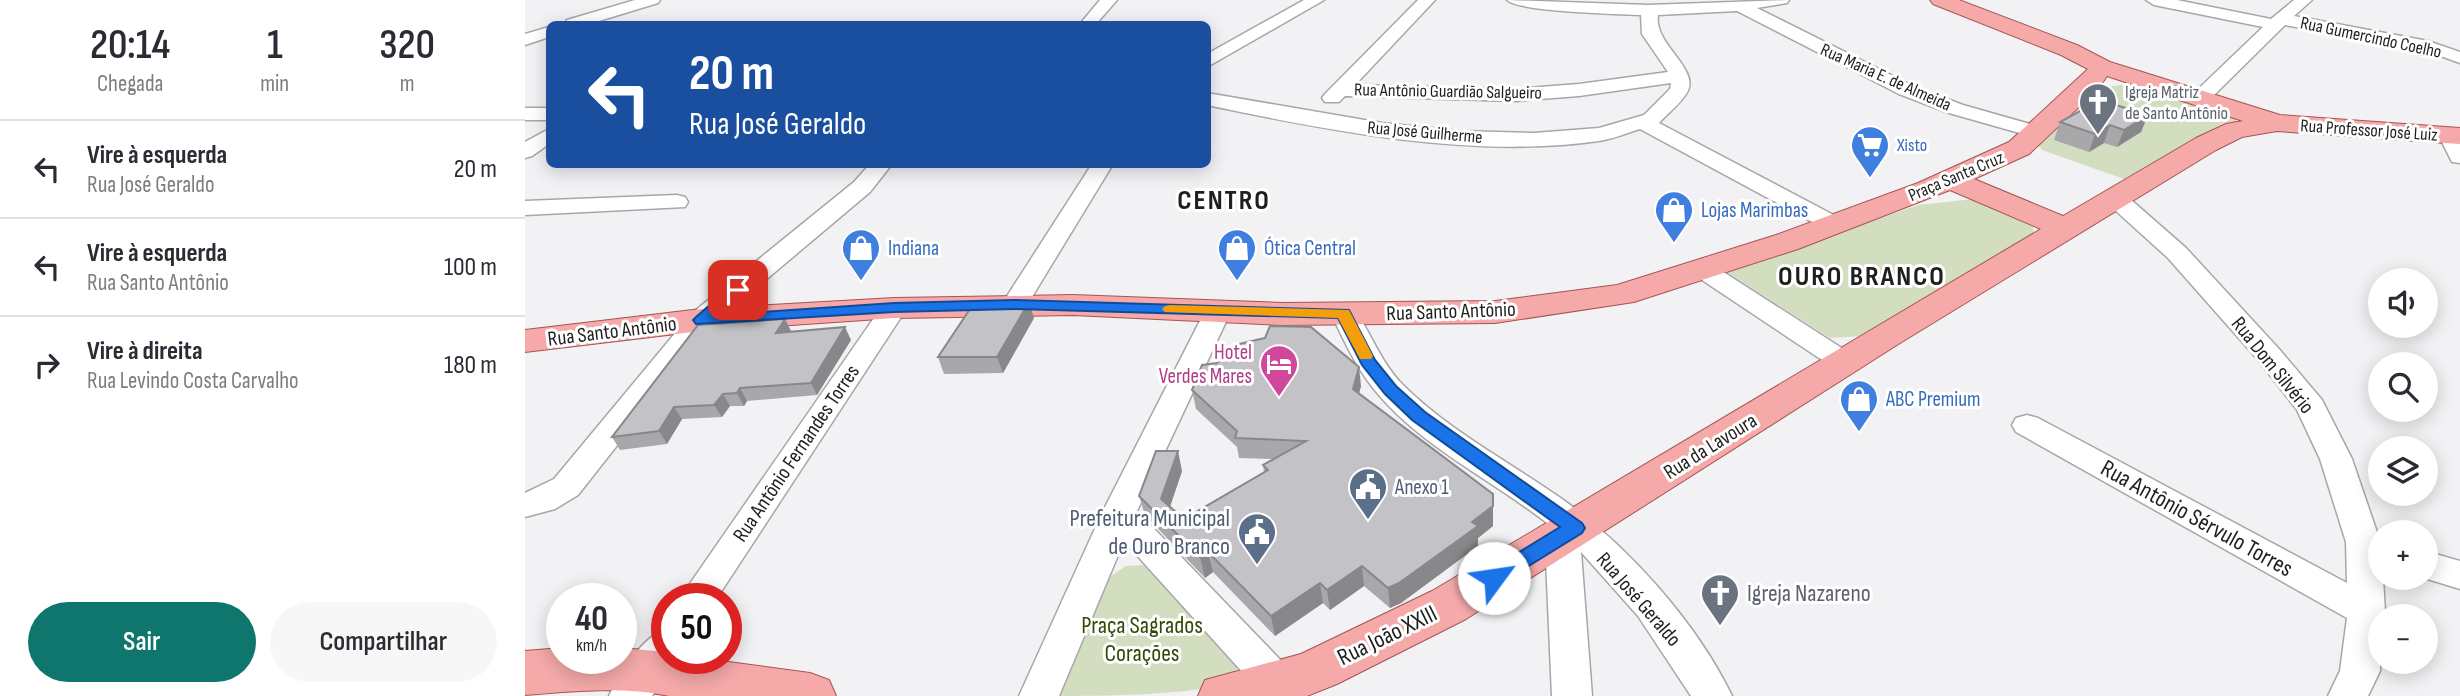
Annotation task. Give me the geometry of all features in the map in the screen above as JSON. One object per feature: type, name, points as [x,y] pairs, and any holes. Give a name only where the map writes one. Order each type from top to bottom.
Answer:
[{"type":"main road","points":[[1844,362],[2206,144],[2219,112],[2139,80],[2096,75],[2069,50],[1940,0]]},
{"type":"main road","name":"Praça Santa Cruz","points":[[1702,269],[1835,225],[1951,180],[2006,155],[2036,132],[2096,75]]},
{"type":"main road","name":"Rua Professor José Luiz","points":[[2219,112],[2277,122],[2456,143]]},
{"type":"main road","points":[[1951,180],[2064,228]]},
{"type":"main road","name":"Rua Santo Antônio","points":[[525,341],[701,320],[894,308],[1014,304],[1218,311],[1495,312],[1622,295],[1702,269]]},
{"type":"main road","name":"Rua da Lavoura","points":[[1568,532],[1844,362]]},
{"type":"main road","name":"Rua João XXIII","points":[[1224,696],[1278,684],[1319,669],[1449,605],[1568,532]]},
{"type":"main road","points":[[525,673],[577,669],[648,670],[732,687],[810,696]]},
{"type":"street","points":[[583,21],[652,0]]},
{"type":"street","points":[[1091,21],[1109,0]]},
{"type":"street","points":[[1211,60],[1316,0]]},
{"type":"street","name":"Rua Antônio Guardião Salgueiro","points":[[1311,120],[1427,0]]},
{"type":"street","points":[[1515,0],[1650,12],[1781,0]]},
{"type":"street","name":"Rua Gumercindo Coelho","points":[[2154,0],[2428,46],[2458,55]]},
{"type":"street","points":[[2219,112],[2278,22],[2304,0]]},
{"type":"street","name":"Rua Maria E. de Almeida","points":[[1755,3],[1906,90],[2036,132]]},
{"type":"street","points":[[1650,12],[1646,22],[1649,33],[1680,76]]},
{"type":"street","points":[[525,40],[546,33]]},
{"type":"street","name":"Rua Antônio Guardião Salgueiro","points":[[1340,90],[1517,95],[1631,84],[1680,76]]},
{"type":"street","name":"Rua José Guilherme","points":[[1211,100],[1377,130],[1466,137],[1545,139],[1598,135],[1644,123],[1673,101],[1681,88],[1680,76]]},
{"type":"street","points":[[525,114],[546,114]]},
{"type":"street","points":[[1644,123],[1835,225]]},
{"type":"street","points":[[525,152],[546,137]]},
{"type":"street","points":[[525,505],[543,501],[566,487],[701,320],[862,187],[879,168]]},
{"type":"street","points":[[1014,304],[1100,168]]},
{"type":"street","name":"Rua Dom Silvério","points":[[2114,197],[2177,253],[2269,355],[2311,407],[2336,459],[2368,538]]},
{"type":"street","points":[[525,208],[677,202]]},
{"type":"street","points":[[1702,269],[1844,362]]},
{"type":"street","name":"Rua Antônio Fernandes Torres","points":[[708,583],[894,308]]},
{"type":"street","points":[[1039,696],[1119,513],[1218,311]]},
{"type":"street","name":"Rua José Geraldo","points":[[1343,313],[1368,361],[1391,390],[1419,416],[1568,532],[1672,633],[1712,696]]},
{"type":"street","name":"Rua Antônio Sérvulo Torres","points":[[2027,425],[2366,611]]},
{"type":"street","points":[[1119,513],[1278,684]]},
{"type":"street","points":[[1568,532],[1572,696]]},
{"type":"street","points":[[2438,568],[2460,575]]},
{"type":"street","name":"Rua Dom Silvério","points":[[2348,696],[2360,671],[2368,585]]},
{"type":"green space","points":[[2146,86],[2235,118],[2237,124],[2224,123],[2124,179],[2042,150],[2035,141],[2107,87]]},
{"type":"green space","points":[[1983,198],[2032,224],[2035,236],[1863,336],[1830,338],[1727,272],[1918,205]]},
{"type":"green space","name":"Praça Sagrados Corações","points":[[1126,566],[1152,567],[1238,667],[1229,681],[1196,690],[1050,696],[1111,576]]},
{"type":"building","points":[[2100,100],[2148,115],[2124,130],[2110,125],[2095,134],[2060,122]]},
{"type":"building","points":[[1029,302],[997,357],[938,357],[974,303]]},
{"type":"building","points":[[785,319],[776,333],[845,327],[811,383],[740,388],[737,393],[723,394],[714,405],[674,407],[659,431],[612,437],[698,325]]},
{"type":"building","points":[[1270,326],[1311,327],[1359,367],[1353,389],[1493,494],[1493,506],[1472,522],[1478,526],[1399,583],[1388,588],[1362,566],[1327,590],[1320,583],[1271,616],[1208,552],[1200,557],[1139,496],[1156,451],[1178,451],[1161,499],[1184,519],[1268,470],[1263,465],[1306,441],[1235,438],[1237,431],[1192,390],[1202,365],[1217,363],[1239,344],[1265,338]]},
{"type":"slow traffic","points":[[1170,309],[1282,314],[1343,313],[1365,356]]},
{"type":"place","name":"Igreja Matriz de Santo Antônio","points":[[2098,136]]},
{"type":"place","name":"Xisto","points":[[1870,179]]},
{"type":"place","name":"Lojas Marimbas","points":[[1674,244]]},
{"type":"place","name":"Indiana","points":[[861,282]]},
{"type":"place","name":"Ótica Central","points":[[1237,282]]},
{"type":"place","name":"Hotel Verdes Mares","points":[[1279,398]]},
{"type":"place","name":"ABC Premium","points":[[1859,433]]},
{"type":"place","name":"Anexo 1","points":[[1368,521]]},
{"type":"place","name":"Prefeitura Municipal de Ouro Branco","points":[[1257,566]]},
{"type":"place","name":"Igreja Nazareno","points":[[1720,627]]},
{"type":"district","name":"CENTRO","points":[[1224,199]]},
{"type":"district","name":"OURO BRANCO","points":[[1862,275]]},
{"type":"route","points":[[738,290],[701,320],[894,308],[1014,304],[1282,314],[1343,313],[1368,361],[1391,390],[1419,416],[1575,528],[1494,578]]}]
